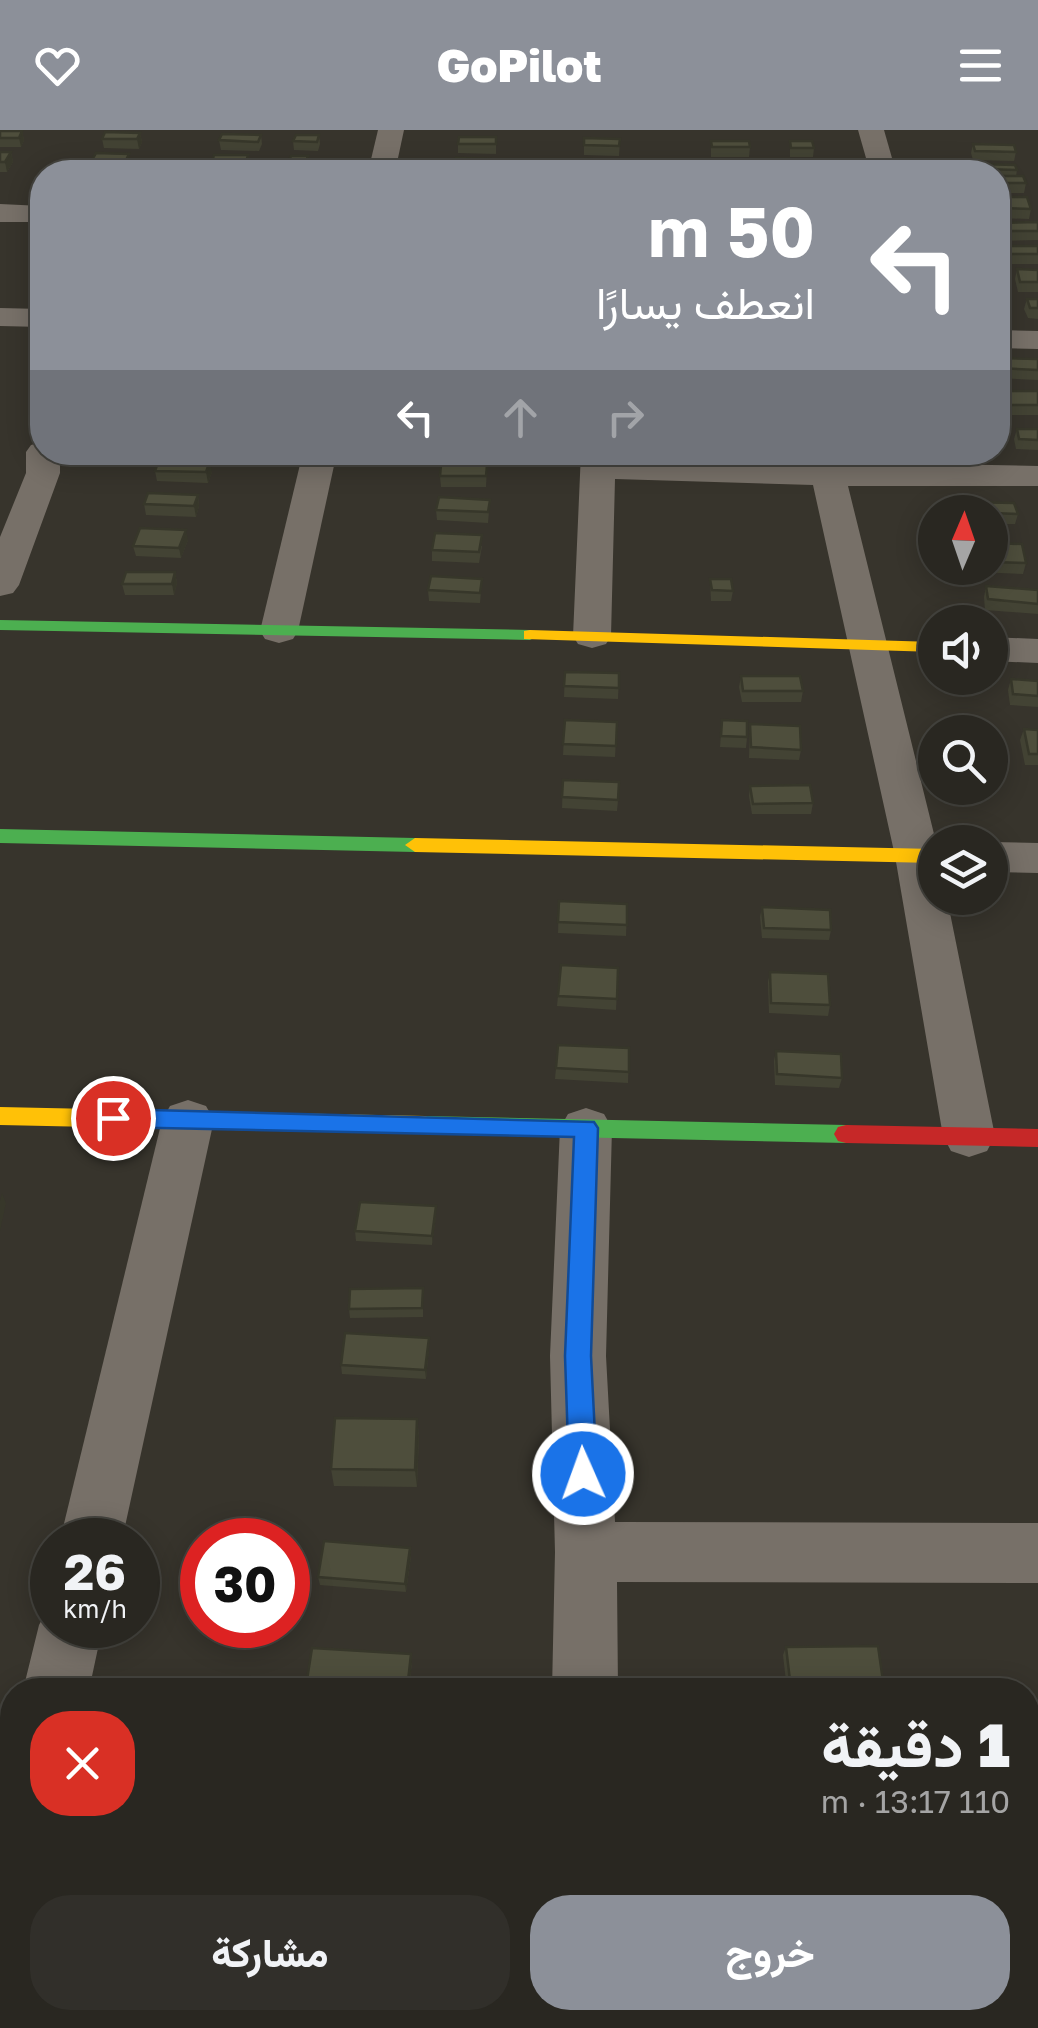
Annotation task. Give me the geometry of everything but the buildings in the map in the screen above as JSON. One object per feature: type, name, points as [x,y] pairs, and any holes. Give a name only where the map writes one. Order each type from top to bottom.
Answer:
[{"type":"street","points":[[385,160],[391,130]]},
{"type":"street","points":[[871,130],[879,160]]},
{"type":"street","points":[[0,213],[30,214]]},
{"type":"street","points":[[0,317],[30,318]]},
{"type":"street","points":[[1010,339],[1038,340]]},
{"type":"street","points":[[0,586],[43,473],[38,465]]},
{"type":"street","points":[[279,631],[317,465]]},
{"type":"street","points":[[592,636],[599,465]]},
{"type":"street","points":[[675,465],[828,475],[1038,476]]},
{"type":"street","points":[[828,475],[867,645],[918,827]]},
{"type":"street","points":[[0,626],[592,636],[918,646]]},
{"type":"street","points":[[1008,649],[1038,650]]},
{"type":"street","points":[[0,836],[918,856]]},
{"type":"street","points":[[1008,857],[1038,858]]},
{"type":"street","points":[[935,915],[969,1136]]},
{"type":"street","points":[[0,1116],[1038,1138]]},
{"type":"street","points":[[96,1518],[188,1120]]},
{"type":"street","points":[[585,1678],[586,1552],[578,1356],[586,1128]]},
{"type":"street","points":[[586,1552],[1038,1554]]},
{"type":"street","points":[[59,1678],[66,1648]]},
{"type":"traffic: fast","points":[[0,625],[530,635]]},
{"type":"traffic: fast","points":[[0,836],[415,845]]},
{"type":"traffic: fast","points":[[425,1125],[846,1134]]},
{"type":"traffic: slow","points":[[530,635],[918,646]]},
{"type":"traffic: slow","points":[[415,845],[918,856]]},
{"type":"traffic: slow","points":[[0,1116],[425,1125]]},
{"type":"traffic: jam","points":[[846,1134],[1038,1138]]},
{"type":"route","points":[[113,1118],[586,1128],[578,1356],[583,1474]]}]
